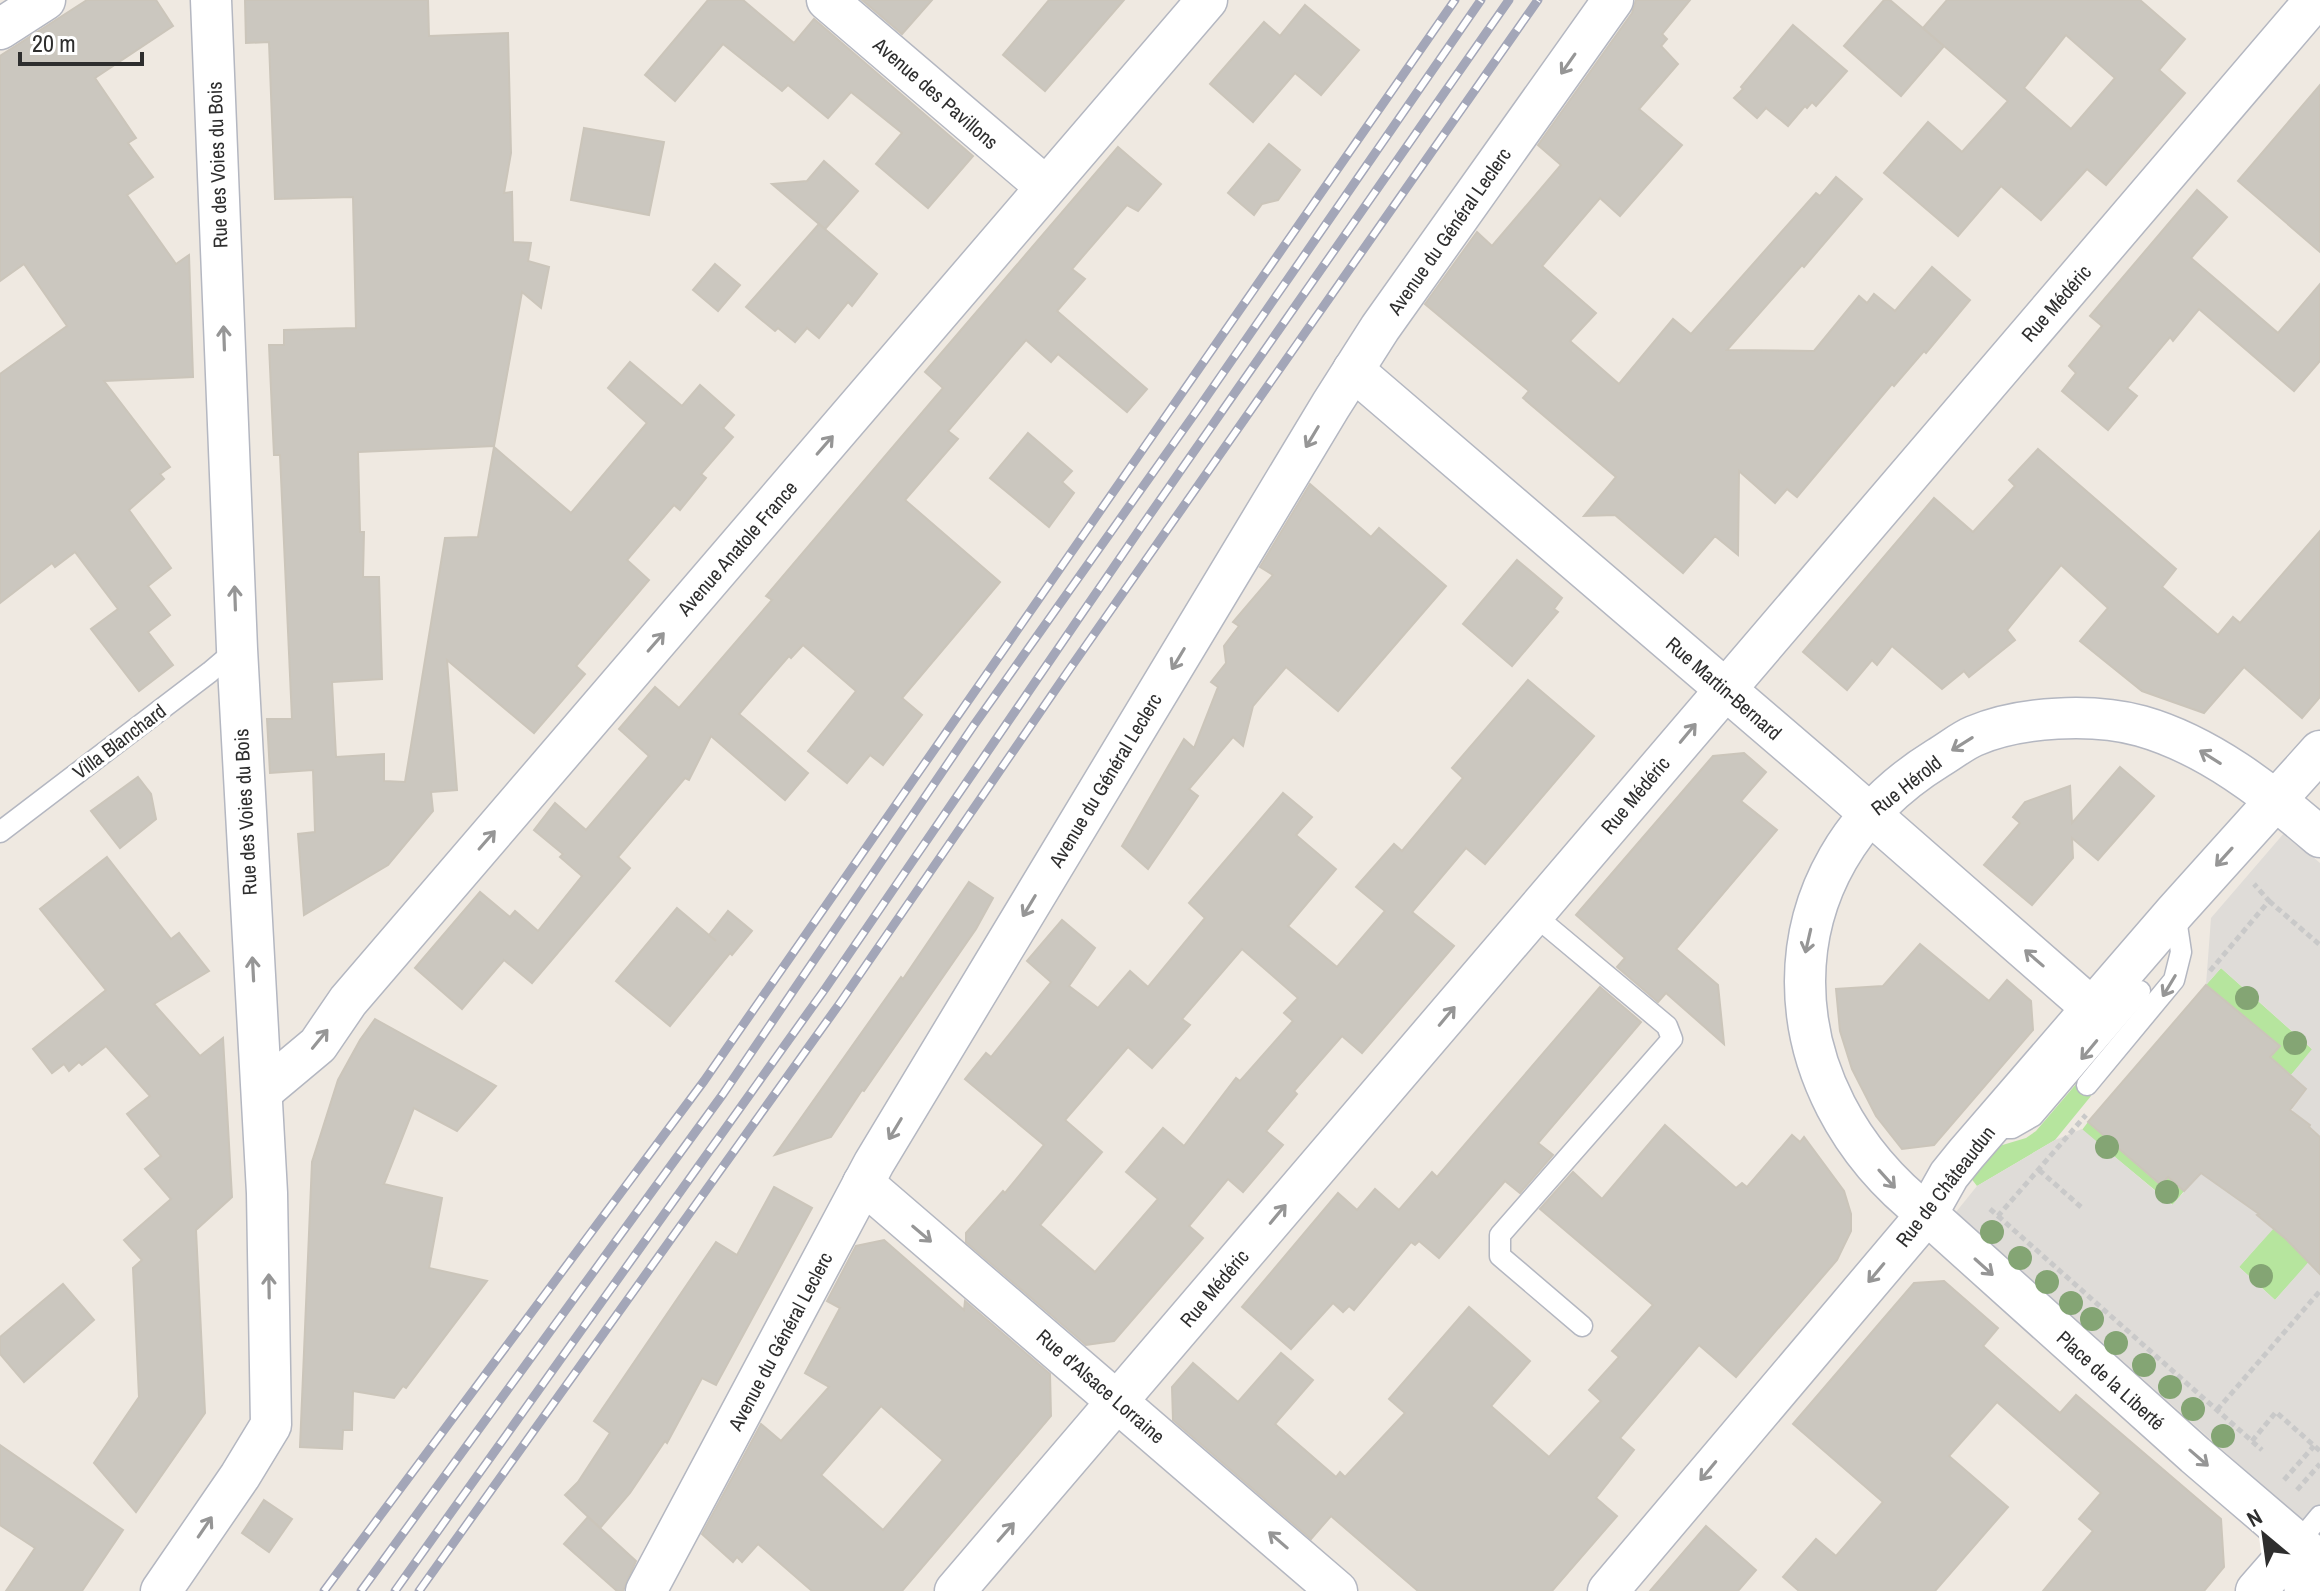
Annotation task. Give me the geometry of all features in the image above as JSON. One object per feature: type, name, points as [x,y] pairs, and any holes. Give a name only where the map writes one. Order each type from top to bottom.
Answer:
[{"type":"street","points":[[0,29],[45,0]]},
{"type":"street","name":"Rue des Voies du Bois","points":[[161,1591],[271,1425],[263,1091],[254,998],[237,649],[211,0]]},
{"type":"street","name":"Avenue des Pavillons","points":[[827,0],[1046,187]]},
{"type":"street","name":"Avenue Anatole France","points":[[263,1091],[318,1045],[348,1001],[1207,0]]},
{"type":"street","name":"Avenue du Général Leclerc","points":[[646,1591],[863,1183],[1353,370],[1613,0]]},
{"type":"street","name":"Rue Médéric","points":[[955,1591],[2315,0]]},
{"type":"street","name":"Rue Martin-Bernard","points":[[1353,370],[2093,1009]]},
{"type":"street","name":"Rue Hérold","points":[[1927,1214],[1898,1192],[1868,1159],[1836,1105],[1817,1059],[1805,1012],[1804,958],[1818,896],[1847,842],[1869,813],[1922,768],[1974,736],[2027,722],[2084,717],[2141,726],[2188,744],[2276,799]]},
{"type":"street","name":"Rue de Châteaudun","points":[[1608,1591],[1927,1214],[1949,1175],[2175,912],[2320,751]]},
{"type":"street","points":[[2276,799],[2320,837]]},
{"type":"street","name":"Rue d'Alsace Lorraine","points":[[863,1183],[1337,1591]]},
{"type":"street","name":"Place de la Liberté","points":[[1927,1214],[2312,1541]]},
{"type":"street","points":[[2256,1591],[2312,1541]]},
{"type":"street","points":[[2305,1591],[2312,1541]]},
{"type":"lane","name":"Villa Blanchard","points":[[0,832],[237,649]]},
{"type":"lane","points":[[2087,1085],[2174,980],[2181,952],[2175,912]]},
{"type":"lane","points":[[1533,914],[1667,1026],[1672,1039],[1500,1235],[1500,1256],[1582,1326]]},
{"type":"lane","points":[[1989,1128],[2012,1128],[2033,1116],[2140,991]]},
{"type":"path","points":[[2269,901],[2320,945]]},
{"type":"path","points":[[2039,1170],[2081,1207]]},
{"type":"path","points":[[1998,1216],[2262,1450]]},
{"type":"path","points":[[2217,1410],[2320,1291]]},
{"type":"path","points":[[2252,1441],[2276,1412],[2320,1451]]},
{"type":"path","points":[[2281,1484],[2314,1446]]},
{"type":"path","points":[[2288,1500],[2320,1464]]},
{"type":"green space","points":[[2221,968],[2313,1050],[2291,1075],[2270,1058],[2280,1046],[2206,985]]},
{"type":"green space","points":[[2077,1083],[2091,1096],[2055,1140],[1977,1186],[1967,1173],[1989,1149],[2026,1138],[2036,1131]]},
{"type":"green space","points":[[2088,1122],[2160,1185],[2168,1177],[2184,1191],[2173,1205],[2082,1130]]},
{"type":"green space","points":[[2273,1228],[2278,1229],[2310,1261],[2275,1300],[2239,1267]]},
{"type":"shaded area","points":[[2285,832],[2320,863],[2320,1137],[2309,1127],[2310,1124],[2306,1125],[2293,1113],[2292,1108],[2306,1089],[2291,1075],[2312,1049],[2221,968],[2206,985],[2211,918]]},
{"type":"shaded area","points":[[2082,1129],[2172,1205],[2206,1168],[2241,1202],[2275,1227],[2239,1267],[2275,1300],[2320,1249],[2320,1537],[1956,1212],[1977,1186],[2055,1140]]},
{"type":"building","points":[[87,0],[156,0],[173,26],[95,78],[136,138],[128,143],[153,177],[127,195],[176,264],[189,255],[193,377],[104,381],[170,467],[160,474],[164,479],[129,510],[171,568],[148,586],[170,615],[148,632],[173,665],[139,691],[91,629],[118,609],[75,552],[55,567],[52,563],[0,603],[0,374],[67,326],[24,264],[0,281],[0,56]]},
{"type":"building","points":[[245,0],[428,0],[429,36],[508,33],[511,153],[504,193],[512,192],[513,242],[531,243],[528,261],[549,267],[541,308],[522,292],[494,446],[358,452],[360,532],[364,532],[363,577],[379,577],[382,679],[332,682],[336,757],[384,754],[384,781],[405,782],[445,538],[478,537],[494,447],[571,513],[647,423],[608,388],[630,362],[682,406],[700,385],[734,415],[723,428],[733,437],[701,474],[706,478],[680,510],[674,505],[627,560],[649,580],[576,666],[585,674],[534,733],[447,660],[457,790],[431,792],[433,811],[388,865],[304,915],[298,834],[315,832],[313,770],[270,773],[267,719],[292,719],[280,455],[274,455],[269,345],[284,345],[284,330],[356,328],[353,197],[275,199],[269,42],[246,43]]},
{"type":"building","points":[[708,0],[743,0],[794,43],[814,19],[973,156],[928,208],[876,164],[902,133],[851,92],[828,118],[788,85],[782,91],[723,44],[675,101],[645,75]]},
{"type":"building","points":[[862,0],[932,0],[902,34]]},
{"type":"building","points":[[1049,0],[1124,0],[1045,91],[1003,55]]},
{"type":"building","points":[[1636,0],[1690,0],[1662,34],[1667,39],[1661,46],[1678,64],[1639,109],[1682,145],[1620,216],[1600,198],[1542,266],[1596,313],[1570,341],[1619,384],[1673,319],[1691,334],[1816,193],[1820,196],[1836,177],[1862,199],[1727,350],[1814,351],[1859,296],[1867,303],[1874,294],[1895,311],[1932,267],[1970,300],[1926,353],[1924,351],[1894,386],[1892,384],[1797,497],[1787,489],[1775,503],[1739,471],[1738,555],[1715,536],[1683,573],[1615,515],[1584,516],[1616,477],[1523,398],[1529,391],[1425,304],[1477,232],[1492,246],[1561,165],[1538,145],[1632,13]]},
{"type":"building","points":[[1884,0],[1890,0],[1944,46],[1901,96],[1844,46]]},
{"type":"building","points":[[1947,0],[2140,0],[2185,39],[2159,70],[2185,93],[2106,185],[2087,169],[2041,220],[2001,186],[1958,236],[1884,173],[1928,122],[1962,152],[2008,101],[1923,28]],"holes":[[[2066,35],[2115,78],[2071,129],[2024,88]]]},
{"type":"building","points":[[1305,5],[1359,50],[1321,95],[1295,73],[1253,122],[1210,84],[1264,22],[1280,36]]},
{"type":"building","points":[[1793,25],[1847,71],[1816,106],[1812,102],[1807,108],[1805,106],[1788,126],[1766,108],[1757,118],[1734,98]]},
{"type":"building","points":[[2320,85],[2320,252],[2238,181]]},
{"type":"building","points":[[584,128],[664,142],[649,215],[571,200]]},
{"type":"building","points":[[1269,144],[1300,170],[1278,200],[1262,204],[1254,215],[1228,193]]},
{"type":"building","points":[[1118,147],[1161,184],[1138,211],[1127,205],[1072,269],[1085,279],[1057,311],[1147,389],[1127,412],[1058,354],[1051,362],[1026,340],[948,431],[958,439],[905,500],[1000,582],[902,698],[922,715],[883,765],[870,755],[847,783],[808,751],[856,691],[803,645],[791,658],[789,656],[739,714],[808,773],[785,800],[711,736],[689,780],[685,778],[618,857],[630,868],[532,983],[504,960],[462,1009],[415,968],[480,892],[510,917],[515,911],[538,931],[582,876],[560,857],[563,854],[534,830],[555,803],[586,830],[649,756],[619,729],[655,687],[679,708],[772,600],[766,596],[943,388],[925,372]]},
{"type":"building","points":[[824,161],[858,191],[825,229],[772,184],[807,181]]},
{"type":"building","points":[[2197,190],[2227,217],[2191,258],[2278,333],[2320,284],[2320,361],[2294,391],[2199,309],[2173,341],[2170,337],[2127,388],[2137,396],[2108,430],[2062,391],[2076,373],[2069,366],[2102,326],[2090,316]]},
{"type":"building","points":[[819,224],[877,274],[852,306],[848,302],[819,338],[807,328],[795,342],[778,328],[775,331],[746,307]]},
{"type":"building","points":[[715,264],[740,285],[718,311],[693,290]]},
{"type":"building","points":[[1028,433],[1072,471],[1062,482],[1074,493],[1049,527],[990,478]]},
{"type":"building","points":[[2038,449],[2176,569],[2162,587],[2218,635],[2233,617],[2240,623],[2320,531],[2320,697],[2302,718],[2244,667],[2204,713],[2142,691],[2080,641],[2108,608],[2061,565],[2007,630],[2015,640],[1969,677],[1964,671],[1942,689],[1892,646],[1877,665],[1872,660],[1847,690],[1803,652],[1934,498],[1973,532],[2015,486],[2009,480]]},
{"type":"building","points":[[1310,484],[1371,537],[1379,528],[1446,586],[1338,711],[1286,667],[1253,706],[1243,746],[1233,737],[1189,789],[1198,796],[1148,869],[1122,846],[1184,739],[1194,748],[1218,687],[1211,682],[1226,663],[1224,646],[1239,626],[1233,622],[1273,575],[1260,567]]},
{"type":"building","points":[[1517,560],[1562,598],[1554,609],[1558,612],[1512,666],[1463,624]]},
{"type":"building","points":[[1528,680],[1594,736],[1485,864],[1466,848],[1412,912],[1454,946],[1362,1053],[1342,1036],[1294,1091],[1297,1094],[1266,1131],[1283,1145],[1243,1192],[1228,1179],[1189,1226],[1203,1238],[1114,1341],[1086,1345],[966,1242],[966,1233],[1003,1191],[1005,1193],[1044,1145],[965,1079],[986,1053],[991,1057],[1051,982],[1027,961],[1062,920],[1095,948],[1069,986],[1098,1008],[1130,971],[1148,987],[1205,918],[1189,903],[1283,793],[1312,817],[1296,835],[1336,869],[1288,926],[1337,967],[1385,911],[1356,887],[1394,844],[1402,851],[1463,778],[1452,768]],"holes":[[[1242,949],[1298,998],[1284,1013],[1293,1021],[1240,1081],[1236,1078],[1184,1146],[1163,1128],[1126,1172],[1158,1199],[1095,1272],[1040,1225],[1102,1152],[1065,1120],[1128,1047],[1152,1068],[1190,1025],[1182,1019]]]},
{"type":"building","points":[[1744,753],[1766,772],[1741,801],[1777,830],[1676,949],[1718,985],[1724,1044],[1666,993],[1658,1002],[1617,967],[1625,958],[1576,915],[1713,756]]},
{"type":"building","points":[[2120,767],[2154,796],[2098,860],[2072,838],[2073,858],[2032,905],[1984,865],[2020,823],[2013,817],[2025,802],[2070,786],[2072,823]]},
{"type":"building","points":[[138,777],[151,794],[156,819],[120,848],[91,811]]},
{"type":"building","points":[[107,857],[171,939],[179,933],[209,971],[154,1004],[200,1056],[223,1038],[232,1197],[196,1230],[205,1413],[136,1512],[94,1463],[139,1397],[133,1268],[142,1260],[124,1240],[171,1199],[145,1169],[161,1156],[127,1114],[150,1096],[106,1046],[82,1065],[79,1062],[69,1071],[64,1064],[52,1073],[33,1049],[106,990],[40,909]]},
{"type":"building","points":[[969,882],[993,898],[976,929],[864,1091],[831,1137],[775,1155],[901,977],[903,979]]},
{"type":"building","points":[[677,908],[716,941],[709,935],[728,911],[752,931],[670,1026],[616,981]]},
{"type":"building","points":[[1920,944],[1989,1001],[2007,980],[2031,1001],[2033,1030],[1934,1145],[1902,1149],[1876,1116],[1852,1069],[1840,1031],[1836,989],[1883,986]]},
{"type":"building","points":[[2206,985],[2280,1046],[2270,1057],[2306,1089],[2290,1110],[2320,1137],[2320,1274],[2259,1214],[2201,1173],[2184,1191],[2168,1177],[2161,1185],[2088,1122]]},
{"type":"building","points":[[1600,987],[1641,1022],[1538,1143],[1553,1155],[1520,1193],[1505,1181],[1439,1258],[1419,1241],[1415,1245],[1411,1242],[1354,1310],[1349,1306],[1343,1312],[1333,1303],[1291,1349],[1242,1307],[1338,1193],[1357,1210],[1375,1189],[1399,1210],[1432,1172],[1437,1177]]},
{"type":"building","points":[[375,1019],[496,1086],[457,1131],[414,1108],[384,1184],[442,1198],[429,1268],[487,1281],[406,1388],[403,1386],[394,1398],[353,1391],[352,1430],[343,1430],[342,1449],[300,1447],[312,1162],[338,1080]]},
{"type":"building","points":[[1665,1125],[1736,1188],[1742,1183],[1747,1187],[1792,1135],[1800,1142],[1804,1137],[1844,1191],[1851,1214],[1851,1231],[1837,1260],[1736,1377],[1699,1345],[1620,1438],[1634,1450],[1596,1498],[1617,1516],[1552,1591],[1418,1591],[1331,1516],[1311,1539],[1173,1420],[1172,1387],[1193,1363],[1238,1402],[1281,1353],[1313,1380],[1275,1424],[1336,1477],[1340,1472],[1345,1477],[1405,1413],[1389,1399],[1469,1307],[1530,1361],[1491,1406],[1549,1457],[1601,1401],[1589,1390],[1619,1357],[1612,1351],[1653,1305],[1540,1209],[1573,1172],[1602,1199]]},
{"type":"building","points":[[774,1187],[812,1208],[716,1385],[702,1378],[667,1443],[665,1441],[630,1493],[600,1528],[565,1495],[578,1482],[610,1433],[594,1421],[716,1242],[737,1255]]},
{"type":"building","points":[[884,1240],[964,1310],[965,1301],[1050,1374],[1051,1416],[902,1591],[812,1591],[758,1544],[742,1562],[737,1557],[733,1562],[702,1534],[761,1424],[781,1441],[829,1387],[805,1373],[840,1308],[827,1301],[856,1246]],"holes":[[[881,1406],[943,1460],[883,1530],[821,1475]]]},
{"type":"building","points":[[1944,1281],[1998,1328],[1983,1346],[2060,1413],[2076,1395],[2221,1519],[2224,1567],[2204,1591],[2043,1591],[2093,1531],[2079,1519],[2101,1493],[1997,1402],[1949,1456],[2008,1507],[1935,1591],[1799,1591],[1783,1577],[1816,1539],[1836,1556],[1883,1502],[1793,1424],[1914,1283]]},
{"type":"building","points":[[63,1284],[94,1320],[24,1382],[0,1354],[0,1337]]},
{"type":"building","points":[[0,1445],[123,1530],[82,1591],[6,1591],[35,1548],[0,1525]]},
{"type":"building","points":[[264,1500],[292,1519],[269,1552],[242,1533]]},
{"type":"building","points":[[588,1517],[636,1561],[623,1591],[617,1591],[564,1544]]},
{"type":"building","points":[[1706,1526],[1756,1570],[1738,1591],[1650,1591]]},
{"type":"railway","points":[[324,1591],[704,1081],[1455,0]]},
{"type":"railway","points":[[361,1591],[723,1094],[974,725],[1198,409],[1481,0]]},
{"type":"railway","points":[[395,1591],[825,989],[1144,523],[1509,0]]},
{"type":"railway","points":[[419,1591],[840,1003],[1538,0]]}]
